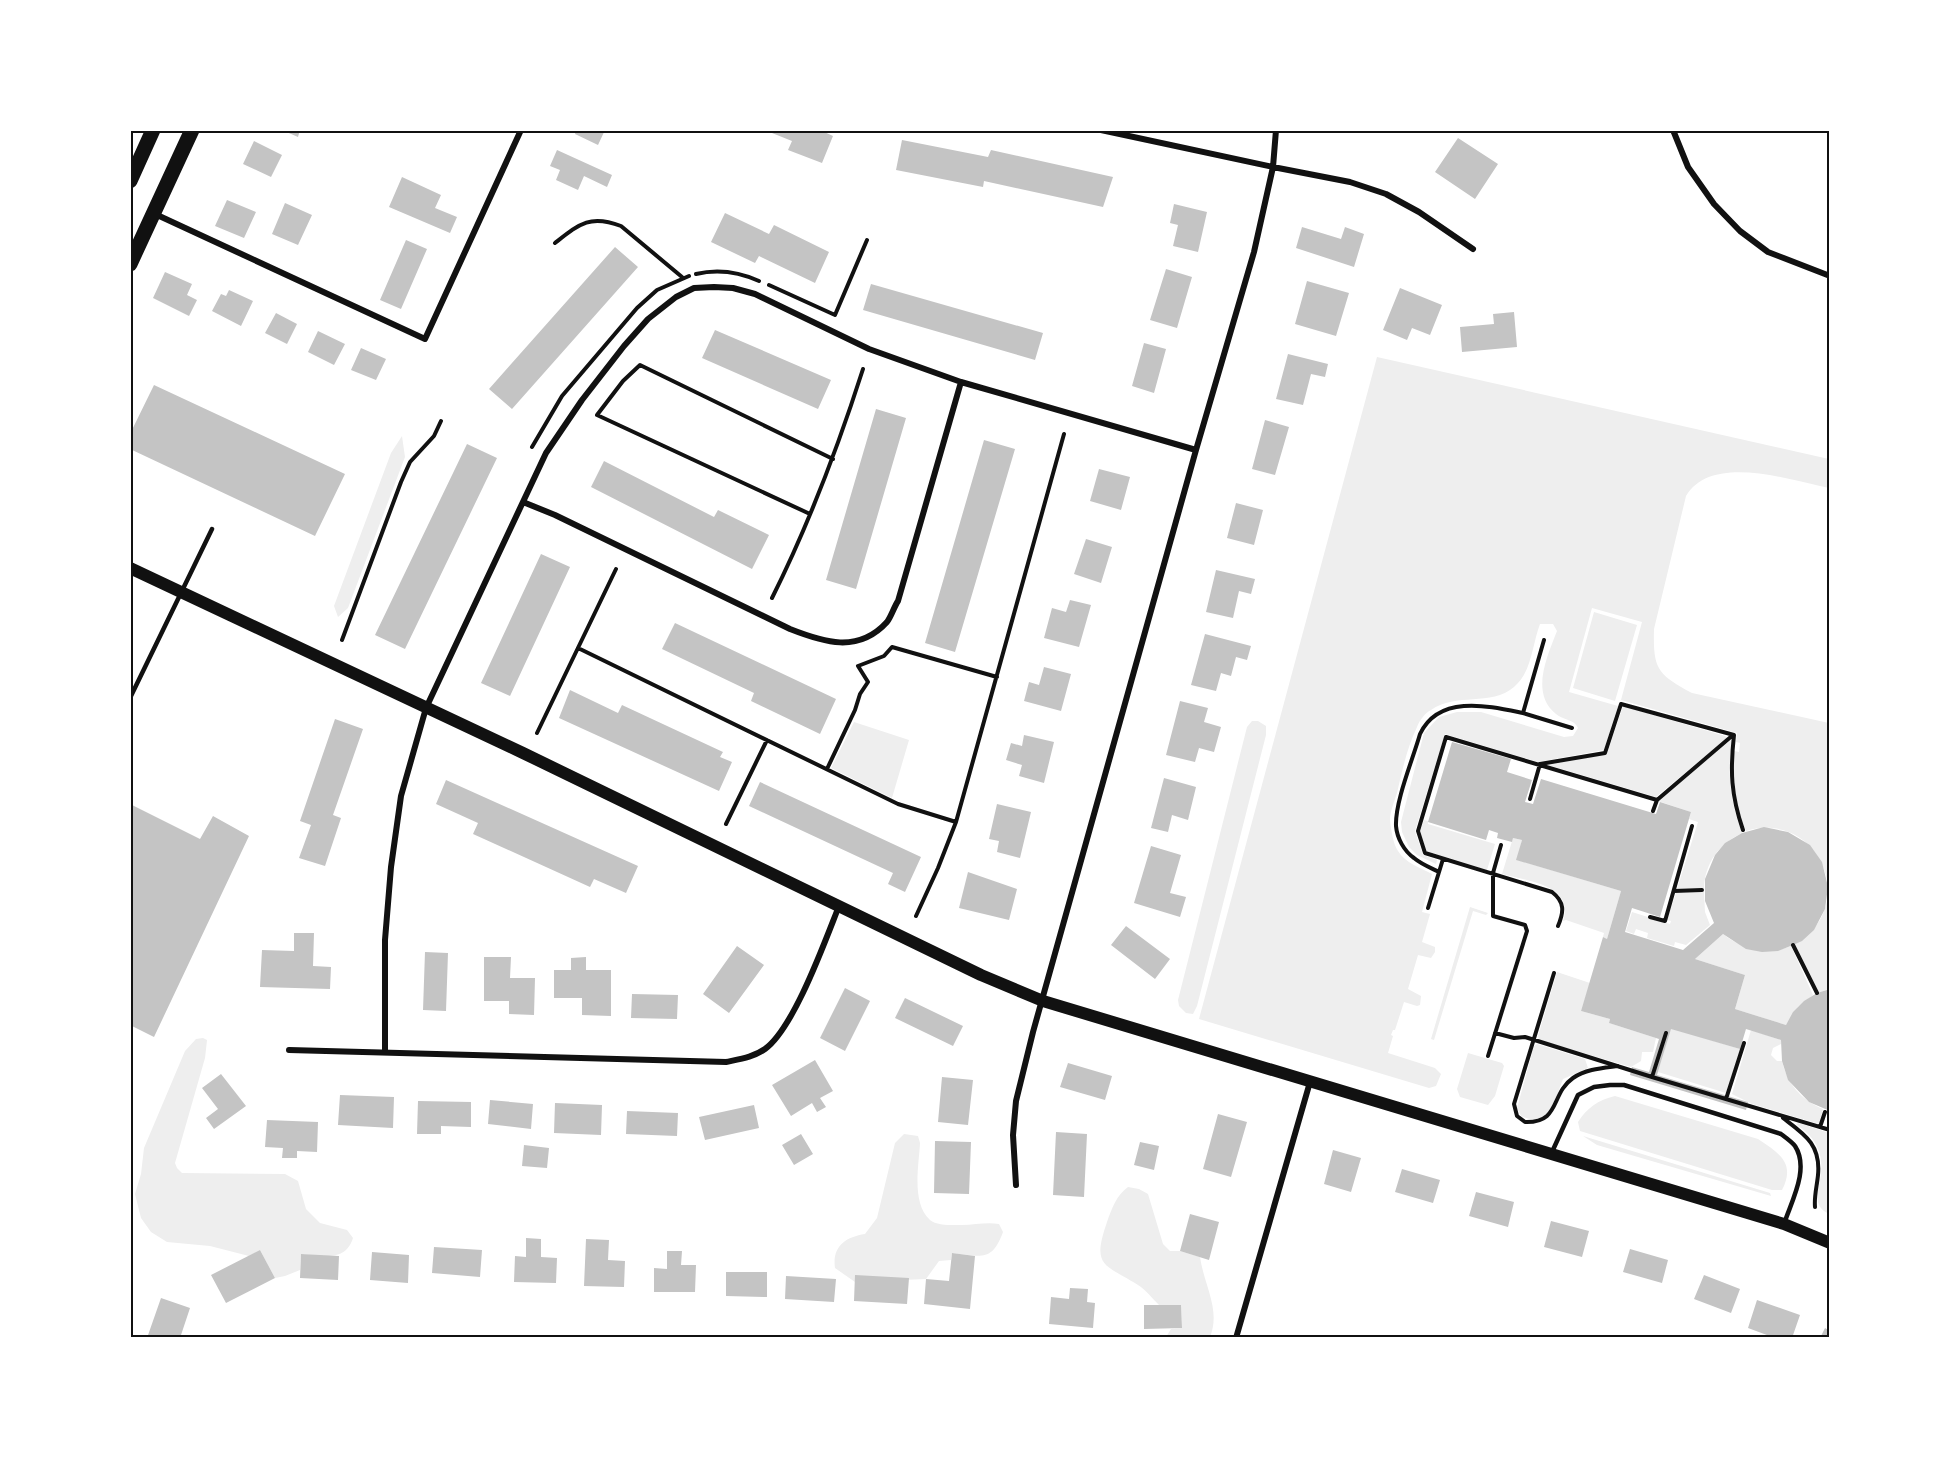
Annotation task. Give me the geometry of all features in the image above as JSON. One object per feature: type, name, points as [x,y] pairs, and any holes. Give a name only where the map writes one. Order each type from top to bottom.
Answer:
[{"type":"main road","points":[[130,182],[135,160],[153,130]]},
{"type":"main road","points":[[130,264],[192,130]]},
{"type":"main road","points":[[130,568],[981,975],[1043,1001],[1784,1224],[1830,1243]]},
{"type":"street","points":[[155,213],[425,339],[521,130]]},
{"type":"street","points":[[1101,130],[1350,182],[1386,194],[1419,212],[1473,249]]},
{"type":"street","points":[[1016,1185],[1013,1135],[1016,1101],[1196,450],[1254,252],[1273,167],[1276,130]]},
{"type":"street","points":[[1673,130],[1688,167],[1714,204],[1740,231],[1768,252],[1830,276]]},
{"type":"street","points":[[385,1052],[385,940],[391,867],[401,796],[426,708],[546,453],[582,400],[624,346],[648,319],[676,297],[694,288],[733,288],[755,294],[868,350],[961,382],[1196,450]]},
{"type":"street","points":[[523,502],[555,514],[790,629],[821,641],[845,644],[869,635],[887,622],[897,601],[961,382]]},
{"type":"street","points":[[289,1050],[726,1062],[747,1058],[765,1049],[777,1038],[787,1023],[839,906]]},
{"type":"street","points":[[1236,1338],[1310,1082]]},
{"type":"lane","points":[[130,698],[212,529]]},
{"type":"lane","points":[[1550,1155],[1578,1095],[1594,1087],[1624,1085],[1781,1134],[1795,1146],[1800,1162],[1799,1180],[1784,1224]]},
{"type":"path","points":[[555,243],[576,226],[587,221],[598,219],[610,221],[621,226],[682,277]]},
{"type":"path","points":[[532,447],[562,396],[637,308],[657,290],[682,277],[722,271],[748,276],[835,315],[867,240]]},
{"type":"path","points":[[810,514],[597,414],[623,381],[640,365],[833,459]]},
{"type":"path","points":[[772,598],[795,553],[833,459],[863,369]]},
{"type":"path","points":[[342,640],[400,482],[410,462],[434,436],[441,421]]},
{"type":"path","points":[[916,916],[939,868],[956,822],[1064,434]]},
{"type":"path","points":[[537,733],[616,569]]},
{"type":"path","points":[[1523,713],[1544,640]]},
{"type":"path","points":[[827,769],[855,710],[860,694],[868,682],[858,666],[884,656],[892,647],[997,677]]},
{"type":"path","points":[[578,648],[898,804],[956,822]]},
{"type":"path","points":[[1540,764],[1605,753],[1622,704],[1734,735]]},
{"type":"path","points":[[1439,872],[1414,859],[1405,849],[1396,825],[1400,803],[1425,724],[1434,715],[1454,707],[1475,705],[1523,713],[1572,728]]},
{"type":"path","points":[[1653,811],[1657,800],[1734,735]]},
{"type":"path","points":[[1734,735],[1731,781],[1734,804],[1743,830]]},
{"type":"path","points":[[1558,926],[1563,915],[1560,898],[1552,892],[1425,853],[1418,831],[1446,737],[1657,800]]},
{"type":"path","points":[[726,824],[767,740]]},
{"type":"path","points":[[1530,799],[1540,764]]},
{"type":"path","points":[[1422,816],[1428,818]]},
{"type":"path","points":[[1650,917],[1665,921],[1692,826]]},
{"type":"path","points":[[1488,1056],[1527,931],[1526,925],[1494,916],[1493,873],[1501,845]]},
{"type":"path","points":[[1428,908],[1443,859]]},
{"type":"path","points":[[1674,891],[1702,890]]},
{"type":"path","points":[[1793,945],[1817,993]]},
{"type":"path","points":[[1554,973],[1514,1104],[1516,1116],[1525,1122],[1538,1121],[1551,1114],[1561,1090],[1570,1080],[1581,1073],[1618,1066]]},
{"type":"path","points":[[1495,1033],[1533,1040],[1830,1130]]},
{"type":"path","points":[[1652,1077],[1665,1033]]},
{"type":"path","points":[[1726,1099],[1744,1042]]},
{"type":"path","points":[[1820,1127],[1825,1112]]},
{"type":"shaded area","points":[[1377,357],[1829,459],[1829,488],[1773,476],[1732,472],[1714,475],[1698,483],[1686,496],[1654,629],[1654,642],[1656,662],[1664,675],[1692,693],[1829,723],[1829,989],[1817,993],[1793,945],[1814,929],[1825,908],[1828,887],[1823,866],[1811,848],[1794,834],[1772,828],[1746,831],[1739,811],[1734,782],[1734,751],[1739,752],[1740,743],[1736,742],[1737,733],[1621,700],[1642,622],[1592,608],[1569,692],[1618,706],[1604,750],[1538,762],[1445,734],[1415,831],[1423,855],[1437,860],[1436,864],[1417,855],[1409,847],[1402,832],[1401,822],[1424,733],[1439,717],[1457,712],[1481,712],[1564,737],[1573,736],[1578,728],[1574,723],[1556,714],[1548,705],[1542,685],[1545,663],[1557,631],[1553,624],[1540,624],[1525,674],[1514,687],[1495,696],[1441,705],[1424,715],[1413,735],[1390,820],[1396,848],[1401,855],[1432,874],[1422,912],[1430,914],[1422,942],[1435,947],[1435,952],[1431,958],[1418,955],[1408,989],[1421,996],[1420,1005],[1404,1002],[1395,1030],[1391,1035],[1393,1036],[1388,1053],[1435,1068],[1441,1074],[1436,1086],[1429,1088],[1199,1019]]},
{"type":"shaded area","points":[[402,436],[405,457],[348,608],[338,617],[334,606],[391,453]]},
{"type":"shaded area","points":[[1594,612],[1637,625],[1615,701],[1573,688]]},
{"type":"shaded area","points":[[1623,706],[1727,738],[1656,797],[1548,765],[1607,754]]},
{"type":"shaded area","points":[[1252,721],[1258,721],[1266,726],[1266,735],[1197,1006],[1193,1014],[1186,1013],[1179,1006],[1178,1000],[1247,727]]},
{"type":"shaded area","points":[[854,722],[909,740],[892,798],[831,768]]},
{"type":"shaded area","points":[[1732,739],[1731,787],[1742,833],[1726,843],[1715,855],[1707,870],[1704,888],[1677,889],[1698,822],[1689,819],[1691,812],[1658,801]]},
{"type":"shaded area","points":[[1424,820],[1428,821],[1428,824],[1495,844],[1487,870],[1426,851],[1420,831]]},
{"type":"shaded area","points":[[1513,838],[1522,840],[1517,860],[1621,891],[1607,939],[1603,937],[1604,933],[1566,920],[1563,921],[1565,909],[1562,899],[1556,892],[1535,882],[1502,874]]},
{"type":"shaded area","points":[[1704,892],[1705,912],[1710,925],[1686,945],[1675,942],[1674,946],[1647,938],[1648,933],[1636,929],[1634,934],[1626,931],[1632,912],[1670,924],[1671,921],[1667,920],[1676,893]]},
{"type":"shaded area","points":[[1470,907],[1488,913],[1486,915],[1473,911],[1434,1040],[1431,1039]]},
{"type":"shaded area","points":[[1723,934],[1738,944],[1764,951],[1791,946],[1813,995],[1798,1007],[1786,1025],[1735,1009],[1745,975],[1695,959]]},
{"type":"shaded area","points":[[1557,972],[1590,983],[1581,1011],[1610,1019],[1609,1023],[1656,1038],[1653,1052],[1642,1052],[1641,1061],[1631,1067],[1539,1040],[1538,1036]]},
{"type":"shaded area","points":[[1671,1028],[1740,1049],[1726,1093],[1658,1072]]},
{"type":"shaded area","points":[[1751,1030],[1781,1040],[1781,1044],[1773,1048],[1771,1055],[1777,1061],[1782,1061],[1787,1077],[1796,1090],[1808,1101],[1823,1109],[1819,1124],[1752,1104],[1732,1094]]},
{"type":"shaded area","points":[[196,1039],[207,1040],[205,1058],[175,1163],[177,1168],[182,1173],[285,1174],[298,1181],[306,1209],[320,1223],[347,1230],[353,1238],[344,1251],[332,1256],[301,1254],[300,1270],[275,1278],[260,1250],[249,1256],[210,1246],[167,1242],[151,1232],[141,1218],[135,1194],[141,1174],[144,1148],[185,1051]]},
{"type":"shaded area","points":[[1537,1044],[1585,1059],[1588,1068],[1563,1079],[1550,1110],[1538,1119],[1531,1119],[1521,1116],[1517,1108],[1534,1046]]},
{"type":"shaded area","points":[[1468,1053],[1502,1063],[1504,1066],[1495,1096],[1488,1105],[1460,1097],[1457,1089]]},
{"type":"shaded area","points":[[1615,1096],[1758,1139],[1779,1154],[1786,1166],[1786,1181],[1782,1190],[1772,1190],[1580,1131],[1578,1122],[1585,1113],[1598,1102]]},
{"type":"shaded area","points":[[1796,1124],[1829,1133],[1829,1214],[1820,1206],[1817,1196],[1821,1158],[1812,1138]]},
{"type":"shaded area","points":[[904,1134],[918,1136],[920,1143],[918,1194],[924,1213],[930,1220],[945,1225],[999,1224],[1003,1232],[999,1242],[989,1253],[978,1256],[952,1253],[951,1260],[939,1261],[926,1279],[855,1282],[835,1268],[836,1254],[841,1244],[865,1234],[877,1218],[895,1143]]},
{"type":"shaded area","points":[[1583,1136],[1770,1193],[1771,1196],[1597,1145]]},
{"type":"shaded area","points":[[1128,1187],[1148,1194],[1163,1244],[1170,1251],[1180,1251],[1200,1257],[1213,1307],[1213,1327],[1210,1337],[1166,1337],[1171,1329],[1182,1328],[1181,1305],[1159,1305],[1141,1287],[1104,1263],[1100,1248],[1102,1237],[1117,1198]]},
{"type":"building","points":[[282,130],[300,130],[298,137]]},
{"type":"building","points":[[576,130],[605,130],[598,145],[575,134]]},
{"type":"building","points":[[820,130],[833,136],[822,163],[788,150],[792,141],[767,131]]},
{"type":"building","points":[[1458,138],[1498,164],[1475,199],[1435,172]]},
{"type":"building","points":[[902,140],[988,157],[991,150],[1113,177],[1103,207],[984,181],[983,187],[896,170]]},
{"type":"building","points":[[254,141],[282,155],[271,177],[243,164]]},
{"type":"building","points":[[557,150],[612,175],[607,187],[584,176],[578,190],[556,180],[560,170],[550,166]]},
{"type":"building","points":[[402,177],[441,195],[435,208],[457,217],[450,233],[389,207]]},
{"type":"building","points":[[227,200],[256,212],[244,238],[215,226]]},
{"type":"building","points":[[285,203],[312,215],[298,245],[272,234]]},
{"type":"building","points":[[1174,204],[1207,212],[1198,252],[1173,246],[1178,225],[1170,223]]},
{"type":"building","points":[[725,213],[769,234],[774,225],[829,252],[815,283],[759,256],[755,263],[711,242]]},
{"type":"building","points":[[1302,227],[1341,239],[1345,227],[1364,234],[1354,267],[1296,248]]},
{"type":"building","points":[[406,240],[427,249],[401,309],[380,300]]},
{"type":"building","points":[[615,247],[638,267],[512,409],[489,389]]},
{"type":"building","points":[[1166,269],[1192,277],[1177,328],[1150,320]]},
{"type":"building","points":[[165,272],[192,284],[187,295],[197,300],[189,316],[153,298]]},
{"type":"building","points":[[1307,281],[1349,293],[1336,336],[1295,324]]},
{"type":"building","points":[[871,284],[1043,333],[1035,360],[863,310]]},
{"type":"building","points":[[1400,288],[1442,305],[1430,335],[1412,328],[1407,340],[1383,330]]},
{"type":"building","points":[[229,290],[253,301],[241,326],[212,311],[221,294],[226,296]]},
{"type":"building","points":[[1514,312],[1517,347],[1462,352],[1460,327],[1494,324],[1493,314]]},
{"type":"building","points":[[276,313],[297,324],[287,344],[265,333]]},
{"type":"building","points":[[715,330],[831,380],[818,409],[702,358]]},
{"type":"building","points":[[318,331],[345,344],[334,365],[308,352]]},
{"type":"building","points":[[1144,343],[1166,349],[1154,393],[1132,386]]},
{"type":"building","points":[[361,348],[386,359],[376,380],[351,370]]},
{"type":"building","points":[[1288,354],[1328,364],[1325,377],[1311,374],[1303,405],[1276,399]]},
{"type":"building","points":[[154,385],[345,474],[315,536],[130,449],[130,434]]},
{"type":"building","points":[[876,409],[906,418],[856,589],[826,580]]},
{"type":"building","points":[[1265,420],[1289,427],[1275,475],[1252,469]]},
{"type":"building","points":[[984,440],[1015,449],[955,652],[925,643]]},
{"type":"building","points":[[467,444],[497,458],[405,649],[375,635]]},
{"type":"building","points":[[604,461],[714,517],[718,510],[769,535],[752,569],[591,487]]},
{"type":"building","points":[[1099,469],[1130,477],[1121,510],[1090,501]]},
{"type":"building","points":[[1236,503],[1263,510],[1254,545],[1227,538]]},
{"type":"building","points":[[1086,539],[1112,547],[1101,583],[1074,574]]},
{"type":"building","points":[[541,554],[570,567],[510,696],[481,683]]},
{"type":"building","points":[[1216,570],[1255,579],[1251,594],[1239,591],[1233,618],[1206,612]]},
{"type":"building","points":[[1070,600],[1091,605],[1079,647],[1044,638],[1052,608],[1066,612]]},
{"type":"building","points":[[675,623],[836,699],[820,734],[751,701],[754,693],[662,649]]},
{"type":"building","points":[[1205,634],[1251,646],[1247,660],[1236,657],[1231,676],[1221,673],[1216,691],[1191,685]]},
{"type":"building","points":[[1044,667],[1071,674],[1061,711],[1024,701],[1029,682],[1039,685]]},
{"type":"building","points":[[570,690],[618,713],[622,705],[723,752],[720,757],[732,762],[719,791],[559,718]]},
{"type":"building","points":[[1180,701],[1208,708],[1204,722],[1221,727],[1214,752],[1199,748],[1195,762],[1166,755]]},
{"type":"building","points":[[335,719],[363,729],[333,815],[341,818],[325,866],[299,858],[311,825],[300,821]]},
{"type":"building","points":[[1024,735],[1054,742],[1044,783],[1019,776],[1022,765],[1006,760],[1011,743],[1022,746]]},
{"type":"building","points":[[1452,742],[1511,759],[1507,772],[1532,780],[1525,802],[1533,804],[1541,779],[1656,814],[1660,802],[1691,812],[1660,917],[1632,908],[1625,932],[1683,950],[1714,923],[1705,901],[1705,879],[1715,855],[1725,843],[1742,833],[1764,827],[1788,832],[1810,845],[1822,862],[1828,887],[1825,909],[1814,930],[1802,941],[1793,945],[1778,951],[1762,952],[1746,949],[1723,934],[1695,959],[1745,975],[1735,1009],[1786,1025],[1793,1012],[1804,1001],[1817,993],[1830,989],[1830,1111],[1809,1102],[1788,1080],[1782,1061],[1781,1040],[1746,1029],[1740,1049],[1671,1029],[1657,1075],[1748,1102],[1746,1110],[1630,1075],[1632,1067],[1649,1072],[1659,1039],[1609,1023],[1610,1019],[1581,1011],[1603,937],[1607,939],[1621,891],[1516,860],[1522,840],[1513,838],[1512,842],[1497,838],[1498,833],[1489,830],[1486,840],[1428,822]]},
{"type":"building","points":[[1164,778],[1196,787],[1188,820],[1172,815],[1168,832],[1151,828]]},
{"type":"building","points":[[446,780],[638,866],[626,893],[594,879],[590,887],[473,834],[478,823],[436,804]]},
{"type":"building","points":[[760,782],[921,857],[905,892],[888,884],[893,873],[749,806]]},
{"type":"building","points":[[130,804],[200,839],[213,816],[249,836],[154,1037],[130,1025]]},
{"type":"building","points":[[997,804],[1031,812],[1020,858],[997,852],[999,841],[989,839]]},
{"type":"building","points":[[1151,846],[1181,855],[1170,893],[1186,897],[1180,917],[1134,903]]},
{"type":"building","points":[[968,872],[1017,889],[1009,920],[959,908]]},
{"type":"building","points":[[1126,926],[1170,959],[1155,979],[1111,945]]},
{"type":"building","points":[[294,933],[314,933],[313,966],[331,967],[330,989],[260,987],[262,950],[294,951]]},
{"type":"building","points":[[737,946],[764,965],[729,1013],[703,994]]},
{"type":"building","points":[[425,952],[448,953],[446,1011],[423,1010]]},
{"type":"building","points":[[484,957],[511,957],[510,978],[535,978],[534,1015],[509,1014],[509,1001],[484,1001]]},
{"type":"building","points":[[586,957],[586,970],[611,970],[611,1016],[582,1015],[582,998],[554,998],[554,970],[571,970],[571,958]]},
{"type":"building","points":[[845,988],[870,1001],[845,1051],[820,1038]]},
{"type":"building","points":[[632,994],[678,995],[677,1019],[631,1018]]},
{"type":"building","points":[[905,998],[963,1026],[953,1046],[895,1018]]},
{"type":"building","points":[[815,1060],[833,1091],[820,1098],[826,1107],[817,1112],[812,1103],[791,1116],[772,1085]]},
{"type":"building","points":[[1068,1063],[1112,1076],[1105,1100],[1060,1087]]},
{"type":"building","points":[[221,1074],[246,1106],[214,1129],[206,1118],[218,1109],[202,1088]]},
{"type":"building","points":[[942,1077],[973,1080],[968,1125],[938,1122]]},
{"type":"building","points":[[340,1095],[394,1097],[393,1128],[338,1125]]},
{"type":"building","points":[[490,1100],[533,1104],[531,1129],[488,1124]]},
{"type":"building","points":[[418,1101],[471,1102],[471,1127],[441,1126],[441,1134],[417,1134]]},
{"type":"building","points":[[555,1103],[602,1105],[601,1135],[554,1133]]},
{"type":"building","points":[[754,1105],[759,1128],[705,1140],[699,1117]]},
{"type":"building","points":[[627,1111],[678,1113],[677,1136],[626,1134]]},
{"type":"building","points":[[1218,1114],[1247,1122],[1231,1177],[1203,1169]]},
{"type":"building","points":[[267,1120],[318,1122],[317,1152],[297,1151],[297,1158],[282,1158],[283,1148],[265,1147]]},
{"type":"building","points":[[1056,1132],[1087,1134],[1084,1197],[1053,1195]]},
{"type":"building","points":[[801,1134],[813,1154],[794,1165],[782,1145]]},
{"type":"building","points":[[935,1141],[971,1142],[969,1194],[934,1193]]},
{"type":"building","points":[[1140,1142],[1159,1146],[1154,1170],[1134,1165]]},
{"type":"building","points":[[524,1145],[549,1148],[547,1168],[522,1166]]},
{"type":"building","points":[[1333,1150],[1361,1158],[1351,1192],[1324,1184]]},
{"type":"building","points":[[1402,1169],[1440,1180],[1433,1203],[1395,1192]]},
{"type":"building","points":[[1476,1192],[1514,1202],[1508,1227],[1469,1216]]},
{"type":"building","points":[[1190,1214],[1219,1222],[1209,1260],[1180,1251]]},
{"type":"building","points":[[1551,1221],[1589,1231],[1582,1257],[1544,1247]]},
{"type":"building","points":[[526,1238],[541,1239],[541,1257],[557,1258],[556,1283],[514,1282],[515,1256],[526,1257]]},
{"type":"building","points":[[586,1239],[609,1240],[608,1260],[625,1261],[624,1287],[584,1286]]},
{"type":"building","points":[[434,1247],[482,1250],[480,1277],[432,1273]]},
{"type":"building","points":[[1630,1249],[1668,1260],[1662,1283],[1623,1272]]},
{"type":"building","points":[[260,1250],[275,1278],[226,1303],[211,1275]]},
{"type":"building","points":[[667,1251],[682,1251],[681,1265],[696,1265],[695,1292],[654,1292],[654,1268],[667,1269]]},
{"type":"building","points":[[372,1252],[409,1255],[408,1283],[370,1280]]},
{"type":"building","points":[[952,1253],[975,1256],[970,1309],[924,1304],[926,1279],[949,1281]]},
{"type":"building","points":[[301,1254],[339,1256],[338,1280],[300,1278]]},
{"type":"building","points":[[726,1272],[767,1272],[767,1297],[726,1296]]},
{"type":"building","points":[[855,1275],[909,1278],[907,1304],[854,1301]]},
{"type":"building","points":[[1704,1275],[1740,1289],[1731,1313],[1694,1299]]},
{"type":"building","points":[[786,1276],[836,1279],[834,1302],[785,1299]]},
{"type":"building","points":[[1070,1288],[1088,1289],[1087,1302],[1095,1303],[1093,1328],[1049,1324],[1051,1297],[1069,1299]]},
{"type":"building","points":[[161,1298],[190,1308],[180,1338],[147,1338]]},
{"type":"building","points":[[1757,1300],[1800,1315],[1792,1338],[1775,1338],[1748,1328]]},
{"type":"building","points":[[1144,1305],[1181,1305],[1182,1328],[1144,1329]]},
{"type":"building","points":[[1825,1328],[1830,1331],[1830,1338],[1820,1338]]}]
